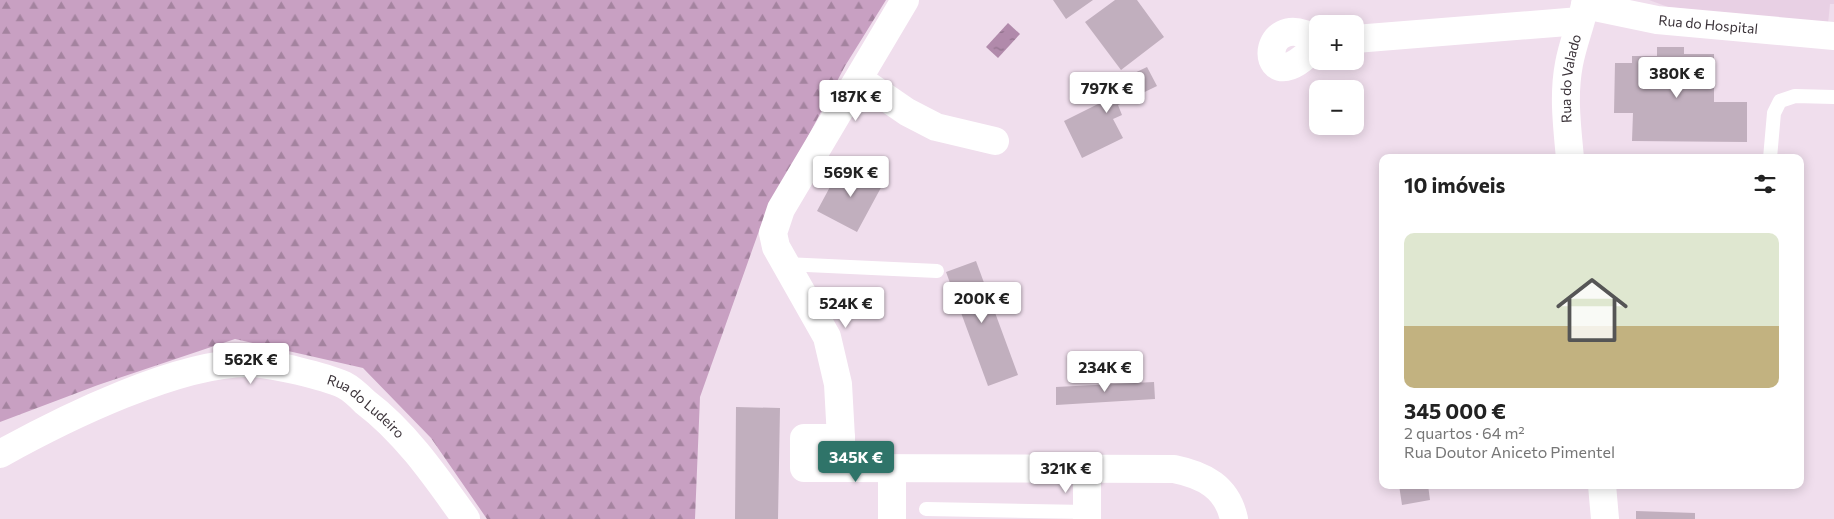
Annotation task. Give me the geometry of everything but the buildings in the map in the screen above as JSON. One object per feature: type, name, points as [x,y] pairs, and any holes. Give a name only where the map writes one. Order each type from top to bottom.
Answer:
[{"type":"street","points":[[840,468],[841,438],[838,384],[832,351],[821,324],[773,240],[777,217],[905,0]]},
{"type":"street","name":"Rua do Hospital","points":[[1364,38],[1584,8],[1657,20],[1834,36]]},
{"type":"street","name":"Rua do Valado","points":[[1570,154],[1565,99],[1567,81],[1584,8]]},
{"type":"street","points":[[859,79],[907,112],[936,127],[995,141]]},
{"type":"street","name":"Rua do Ludeiro","points":[[0,454],[148,385],[206,368],[252,363],[299,372],[345,386],[388,419],[428,466],[466,519]]},
{"type":"street","points":[[841,438],[804,438],[804,468],[1160,468],[1188,472],[1214,484],[1227,500],[1234,519]]},
{"type":"street","points":[[892,468],[892,519]]},
{"type":"street","points":[[1087,468],[1087,515]]},
{"type":"street","points":[[1602,489],[1605,519]]},
{"type":"lane","points":[[1770,154],[1774,113],[1780,101],[1795,96],[1834,98]]},
{"type":"lane","points":[[785,264],[937,271]]},
{"type":"lane","points":[[926,509],[1087,515]]},
{"type":"shaded area","points":[[1649,0],[1834,0],[1834,4],[1830,4],[1828,24],[1668,7]]},
{"type":"green space","points":[[0,0],[886,0],[845,66],[760,228],[700,397],[695,519],[487,519],[431,438],[363,368],[235,339],[98,385],[0,422]]},
{"type":"water","points":[[1008,23],[1020,34],[998,58],[986,47]]}]
